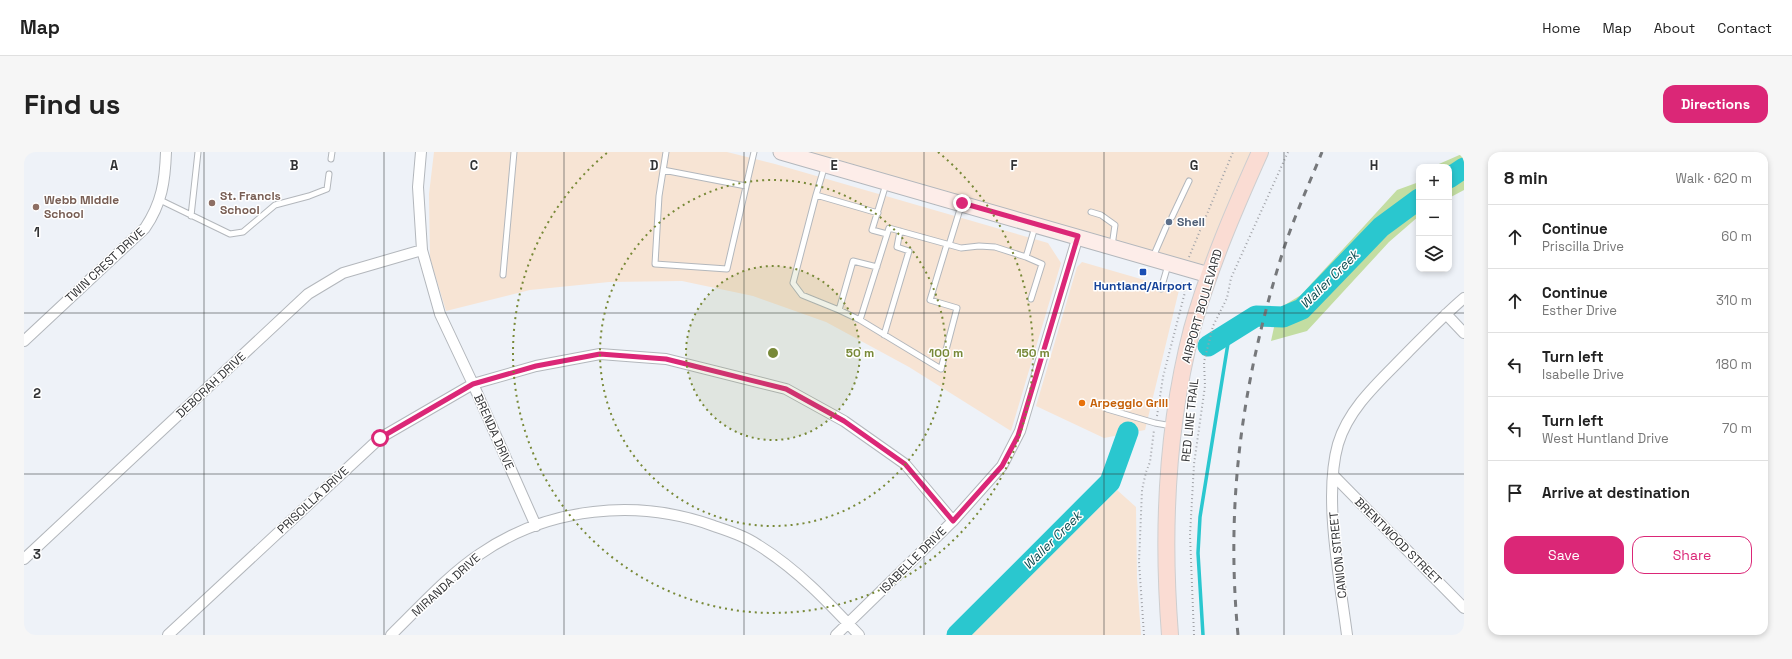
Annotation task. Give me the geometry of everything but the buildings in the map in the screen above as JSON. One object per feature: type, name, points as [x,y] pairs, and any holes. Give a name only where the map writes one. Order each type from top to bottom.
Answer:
[{"type":"main road","name":"AIRPORT BOULEVARD","points":[[1170,635],[1165,562],[1166,528],[1174,426],[1180,381],[1192,329],[1209,275],[1222,240],[1260,152]]},
{"type":"street","name":"TWIN CREST DRIVE","points":[[24,341],[145,228],[155,213],[160,200],[166,173],[166,152]]},
{"type":"street","name":"BRENDA DRIVE","points":[[422,152],[418,187],[422,250],[440,314],[536,526]]},
{"type":"street","points":[[781,152],[1078,236],[1209,275]]},
{"type":"street","name":"ISABELLE DRIVE","points":[[836,635],[953,521],[1002,466],[1018,436],[1078,236]]},
{"type":"street","name":"DEBORAH DRIVE","points":[[24,559],[308,294],[344,273],[422,250]]},
{"type":"street","name":"CANION STREET","points":[[1347,635],[1334,528],[1333,475],[1338,444],[1351,416],[1368,392],[1464,298]]},
{"type":"street","points":[[1446,314],[1464,333]]},
{"type":"street","name":"PRISCILLA DRIVE","points":[[168,635],[380,438],[473,384],[536,366],[600,354],[666,359],[786,389],[844,421],[905,464],[953,521]]},
{"type":"street","name":"BRENTWOOD STREET","points":[[1333,475],[1464,608]]},
{"type":"street","name":"MIRANDA DRIVE","points":[[391,635],[456,573],[480,554],[505,539],[536,526],[576,514],[614,509],[654,510],[690,517],[727,530],[757,544],[798,573],[859,635]]},
{"type":"lane","points":[[191,216],[198,152]]},
{"type":"lane","points":[[331,159],[332,152]]},
{"type":"lane","points":[[503,275],[514,152]]},
{"type":"lane","points":[[666,152],[659,196],[654,264],[727,269],[754,152]]},
{"type":"lane","points":[[826,164],[816,195],[793,283],[802,294],[860,320],[942,369],[957,308],[930,300],[962,203]]},
{"type":"lane","points":[[663,170],[746,186]]},
{"type":"lane","points":[[160,200],[230,234],[243,232],[275,205],[309,196],[327,188],[329,174]]},
{"type":"lane","points":[[1172,216],[1189,181]]},
{"type":"lane","points":[[887,182],[872,230],[887,234]]},
{"type":"lane","points":[[816,195],[878,213]]},
{"type":"lane","points":[[1091,212],[1101,214],[1115,225],[1112,246]]},
{"type":"lane","points":[[1026,257],[1036,224]]},
{"type":"lane","points":[[1152,258],[1166,227]]},
{"type":"lane","points":[[860,320],[889,228],[961,248],[979,246],[995,247],[1042,264],[1031,299]]},
{"type":"lane","points":[[884,335],[908,251],[897,247],[900,231]]},
{"type":"lane","points":[[839,310],[853,261],[877,267]]},
{"type":"lane","points":[[1161,289],[1169,263]]},
{"type":"lane","points":[[1107,409],[1155,423],[1174,426]]},
{"type":"path","points":[[1187,262],[1233,152]]},
{"type":"path","name":"RED LINE TRAIL","points":[[1194,635],[1190,535],[1194,464],[1205,386],[1204,362],[1211,333],[1227,298],[1232,278],[1288,152]]},
{"type":"path","points":[[1157,413],[1163,377],[1185,292],[1181,282]]},
{"type":"path","points":[[1144,635],[1139,562],[1142,490],[1150,462],[1154,432]]},
{"type":"shaded area","points":[[434,152],[727,152],[775,164],[1048,243],[1061,263],[1011,431],[909,367],[826,322],[753,296],[682,281],[609,282],[530,290],[446,311],[430,258],[429,194]]},
{"type":"shaded area","points":[[781,152],[1260,152],[1209,275]]},
{"type":"shaded area","points":[[1082,262],[1179,290],[1145,430],[1104,438],[1036,406],[1077,267]]},
{"type":"shaded area","points":[[1117,490],[1136,507],[1137,578],[1141,635],[970,635]]},
{"type":"green space","points":[[1464,153],[1464,190],[1452,196],[1452,164],[1439,164]]},
{"type":"green space","points":[[1416,183],[1416,219],[1389,242],[1307,331],[1271,341],[1278,309],[1301,295],[1397,190]]},
{"type":"waterway","name":"Waller Creek","points":[[1452,176],[1464,168]]},
{"type":"waterway","name":"Waller Creek","points":[[1208,346],[1256,316],[1283,317],[1302,309],[1381,227],[1418,200]]},
{"type":"waterway","points":[[1203,635],[1198,553],[1200,517],[1230,331]]},
{"type":"waterway","name":"Waller Creek","points":[[957,635],[1110,482],[1128,432]]},
{"type":"railway","points":[[1238,635],[1234,535],[1236,487],[1248,391],[1270,296],[1284,248],[1322,152]]},
{"type":"place","name":"St. Francis School","points":[[212,203]]},
{"type":"place","name":"Webb Middle School","points":[[36,207]]},
{"type":"place","name":"Shell","points":[[1169,222]]},
{"type":"place","name":"Huntland/Airport","points":[[1143,272]]},
{"type":"place","name":"Arpeggio Grill","points":[[1082,403]]},
{"type":"route","points":[[380,438],[473,384],[536,366],[600,354],[666,359],[786,389],[844,421],[905,464],[953,521],[1002,466],[1018,436],[1078,236],[962,203]]}]
